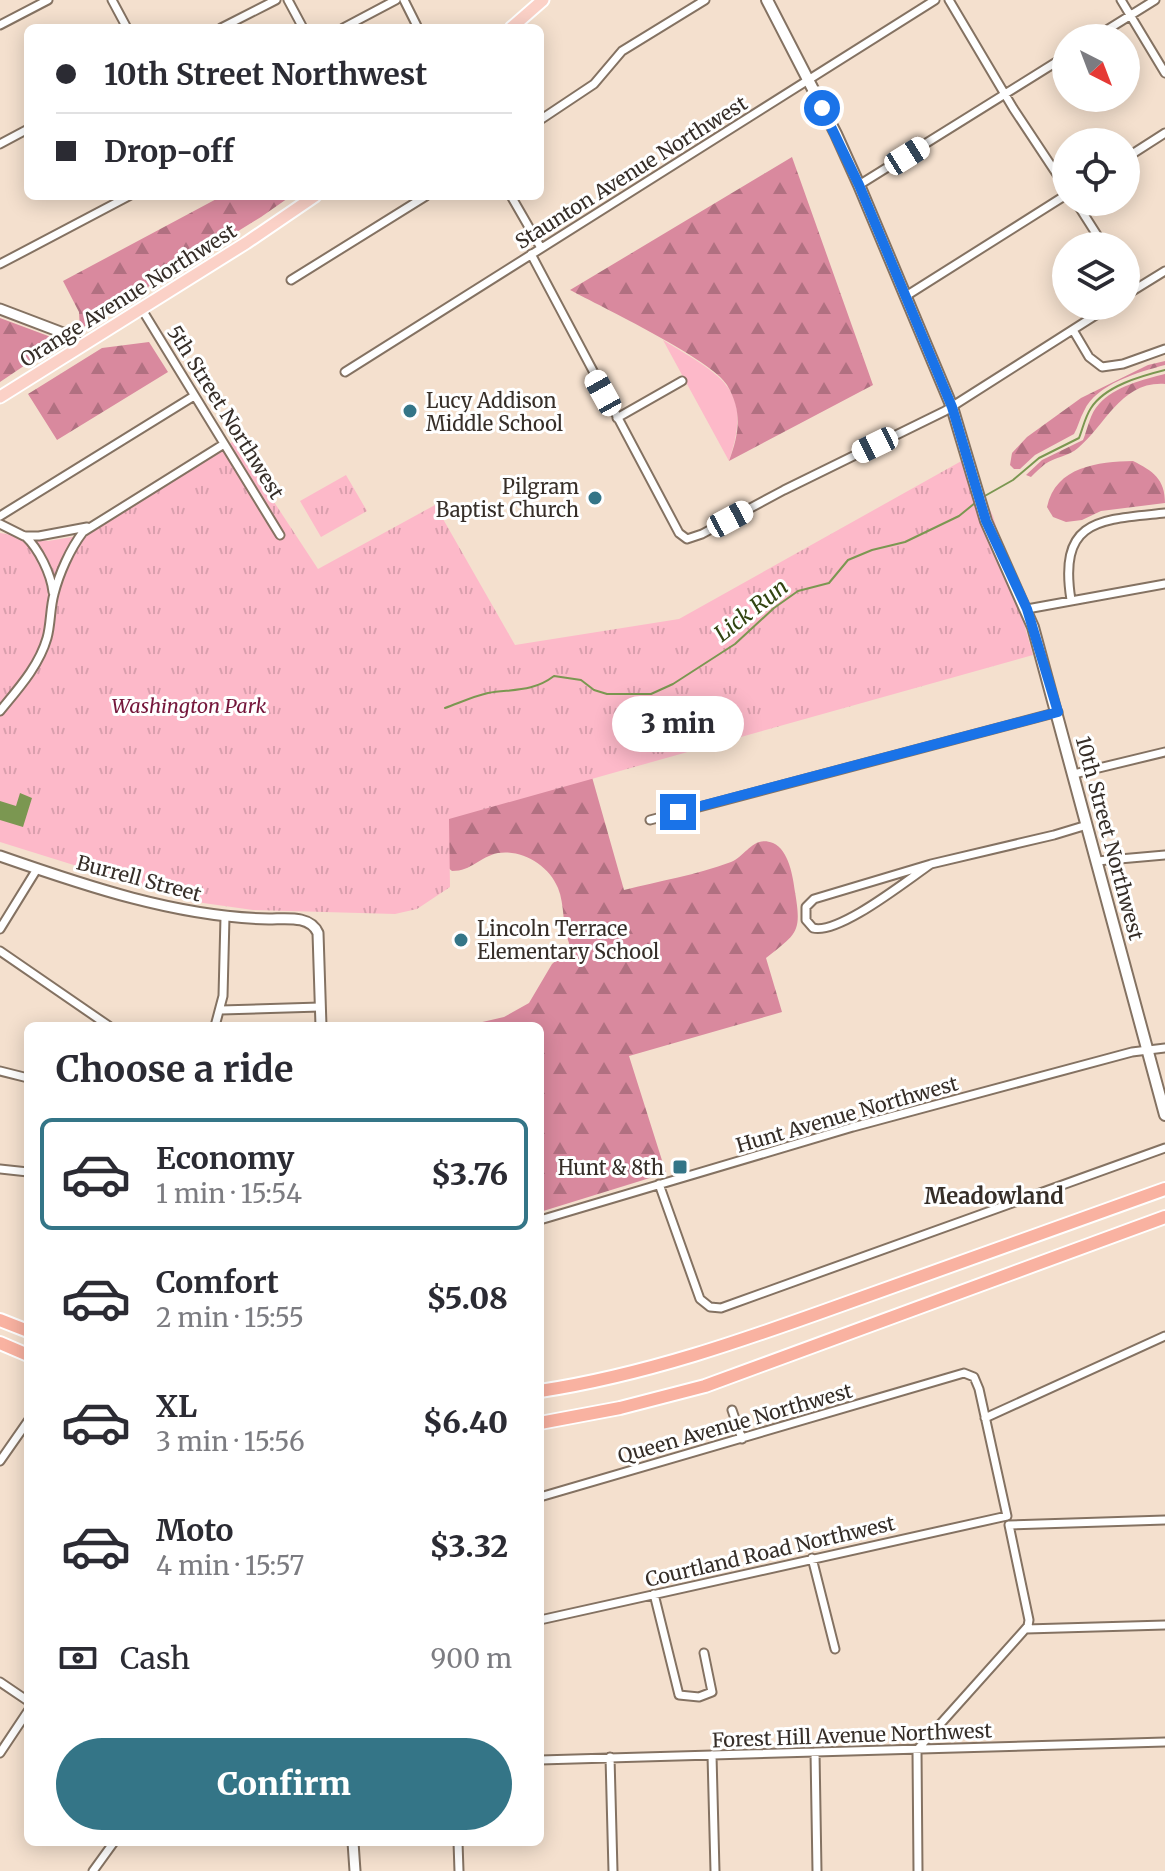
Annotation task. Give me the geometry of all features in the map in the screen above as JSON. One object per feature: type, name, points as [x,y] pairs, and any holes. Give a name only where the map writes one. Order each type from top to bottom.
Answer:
[{"type":"highway","points":[[544,1390],[629,1374],[742,1340],[1159,1191]]},
{"type":"highway","points":[[544,1422],[620,1408],[705,1386],[1162,1218]]},
{"type":"highway","points":[[0,1320],[24,1329]]},
{"type":"highway","points":[[0,1343],[24,1353]]},
{"type":"main road","points":[[516,24],[543,0]]},
{"type":"main road","name":"10th Street Northwest","points":[[767,0],[859,185],[952,407],[986,521],[1027,609],[1058,712],[1165,1115]]},
{"type":"main road","name":"Orange Avenue Northwest","points":[[0,397],[309,200]]},
{"type":"street","points":[[0,25],[48,0]]},
{"type":"street","points":[[112,0],[125,24]]},
{"type":"street","points":[[229,24],[276,0]]},
{"type":"street","points":[[288,0],[301,24]]},
{"type":"street","points":[[351,24],[396,0]]},
{"type":"street","points":[[404,0],[416,24]]},
{"type":"street","points":[[544,117],[594,84],[622,51],[705,0]]},
{"type":"street","name":"Staunton Avenue Northwest","points":[[345,372],[935,0]]},
{"type":"street","points":[[949,0],[1052,166]]},
{"type":"street","points":[[1121,0],[1165,73]]},
{"type":"street","points":[[1116,24],[1155,0]]},
{"type":"street","points":[[859,185],[1052,65]]},
{"type":"street","points":[[0,144],[24,131]]},
{"type":"street","points":[[1140,149],[1165,133]]},
{"type":"street","points":[[0,264],[121,200]]},
{"type":"street","points":[[291,280],[420,200]]},
{"type":"street","points":[[513,200],[541,248]]},
{"type":"street","points":[[906,296],[1052,204]]},
{"type":"street","points":[[531,254],[680,535],[692,538],[952,407],[1088,320]]},
{"type":"street","points":[[1140,286],[1165,271]]},
{"type":"street","name":"5th Street Northwest","points":[[141,308],[280,535]]},
{"type":"street","points":[[0,309],[71,336],[80,345]]},
{"type":"street","points":[[1073,330],[1089,357],[1102,367],[1123,364],[1165,349]]},
{"type":"street","points":[[617,418],[682,381]]},
{"type":"street","points":[[0,516],[194,396]]},
{"type":"street","points":[[24,536],[49,535],[89,527],[224,444]]},
{"type":"street","points":[[1071,600],[1068,563],[1080,535],[1107,519],[1165,513]]},
{"type":"street","points":[[0,524],[24,536],[35,548],[54,594]]},
{"type":"street","points":[[0,711],[27,677],[43,649],[48,637],[54,594],[70,553],[89,527]]},
{"type":"street","points":[[1027,609],[1165,584]]},
{"type":"street","points":[[650,820],[1058,712]]},
{"type":"street","points":[[1074,774],[1165,752]]},
{"type":"street","points":[[931,864],[829,928],[813,928],[806,920],[806,907],[814,899],[931,864],[1087,825]]},
{"type":"street","points":[[1097,861],[1165,855]]},
{"type":"street","name":"Burrell Street","points":[[0,856],[182,911],[310,922],[316,928],[320,1007]]},
{"type":"street","points":[[0,929],[37,869]]},
{"type":"street","points":[[216,1022],[221,1010],[224,977],[225,917]]},
{"type":"street","points":[[0,951],[103,1022]]},
{"type":"street","points":[[221,1010],[320,1007],[321,1022]]},
{"type":"street","name":"Hunt Avenue Northwest","points":[[544,1219],[853,1127],[1148,1049],[1165,1048]]},
{"type":"street","points":[[0,1071],[24,1077]]},
{"type":"street","points":[[659,1184],[700,1299],[710,1307],[721,1308],[1165,1148]]},
{"type":"street","points":[[0,1169],[24,1172]]},
{"type":"street","points":[[918,1871],[917,1750],[936,1725],[1026,1629],[1029,1620],[985,1418],[1165,1336]]},
{"type":"street","name":"Queen Avenue Northwest","points":[[544,1496],[964,1373],[974,1377],[985,1418]]},
{"type":"street","points":[[732,1410],[742,1439]]},
{"type":"street","points":[[0,1461],[24,1427]]},
{"type":"street","name":"Courtland Road Northwest","points":[[544,1619],[812,1558],[1008,1520],[1165,1520]]},
{"type":"street","points":[[812,1558],[835,1649]]},
{"type":"street","points":[[654,1594],[679,1695],[699,1697],[712,1692],[704,1653]]},
{"type":"street","points":[[1026,1629],[1165,1625]]},
{"type":"street","points":[[0,1682],[24,1698]]},
{"type":"street","points":[[0,1753],[24,1717]]},
{"type":"street","name":"Forest Hill Avenue Northwest","points":[[544,1760],[1165,1742]]},
{"type":"street","points":[[815,1752],[817,1871]]},
{"type":"street","points":[[712,1755],[715,1871]]},
{"type":"street","points":[[610,1757],[613,1871]]},
{"type":"street","points":[[93,1871],[111,1846]]},
{"type":"street","points":[[353,1846],[355,1871]]},
{"type":"street","points":[[458,1846],[459,1871]]},
{"type":"green space","points":[[792,157],[873,385],[729,461],[737,432],[737,414],[732,395],[718,375],[680,349],[570,290]]},
{"type":"green space","points":[[215,200],[285,200],[80,329],[79,312],[63,281]]},
{"type":"green space","points":[[0,318],[51,337],[54,342],[52,347],[0,382]]},
{"type":"green space","points":[[663,340],[701,363],[727,386],[738,416],[729,461]]},
{"type":"green space","points":[[149,342],[168,372],[57,440],[28,394],[102,348]]},
{"type":"green space","points":[[1165,361],[1165,365],[1108,386],[1090,402],[1074,434],[1035,455],[1020,469],[1010,465],[1012,453],[1027,437],[1081,398],[1148,365]]},
{"type":"green space","points":[[1165,374],[1165,384],[1150,385],[1126,397],[1074,451],[1045,464],[1031,477],[1026,475],[1042,460],[1083,440],[1093,412],[1105,398],[1130,384]]},
{"type":"green space","name":"Washington Park","points":[[234,441],[318,569],[435,505],[515,645],[679,619],[965,459],[993,516],[1033,655],[449,819],[450,887],[417,909],[395,914],[253,910],[189,901],[0,842],[0,533],[48,541],[72,537]]},
{"type":"green space","points":[[1133,461],[1146,468],[1160,482],[1165,503],[1101,511],[1082,520],[1066,522],[1053,517],[1047,507],[1052,493],[1069,475],[1093,465]]},
{"type":"green space","points":[[346,475],[367,511],[321,537],[300,501]]},
{"type":"green space","points":[[592,777],[624,890],[718,867],[760,842],[773,843],[783,852],[793,879],[797,924],[791,937],[766,958],[782,1012],[629,1056],[666,1173],[544,1211],[544,1022],[482,1022],[504,1017],[529,1003],[552,964],[568,950],[560,895],[554,880],[541,866],[525,856],[507,852],[452,871],[441,862],[438,813]]},
{"type":"shaded area","points":[[20,793],[32,798],[23,827],[0,820],[0,801],[16,806]]},
{"type":"waterway","name":"Lick Run","points":[[983,497],[1013,480],[1039,458],[1079,438],[1089,411],[1105,394],[1135,379],[1165,370]]},
{"type":"waterway","name":"Lick Run","points":[[445,708],[488,693],[530,687],[554,676],[581,680],[594,690],[607,694],[651,694],[673,684],[735,644],[774,608],[798,591],[829,583],[848,560],[905,542],[959,516],[975,503]]},
{"type":"place","name":"Lucy Addison Middle School","points":[[410,411]]},
{"type":"place","name":"Pilgram Baptist Church","points":[[595,498]]},
{"type":"place","name":"Lincoln Terrace Elementary School","points":[[461,940]]},
{"type":"place","name":"Hunt & 8th","points":[[680,1167]]},
{"type":"district","name":"Meadowland","points":[[994,1196]]},
{"type":"route","points":[[678,812],[1058,712],[1027,609],[986,521],[952,407],[859,185],[822,108]]}]
